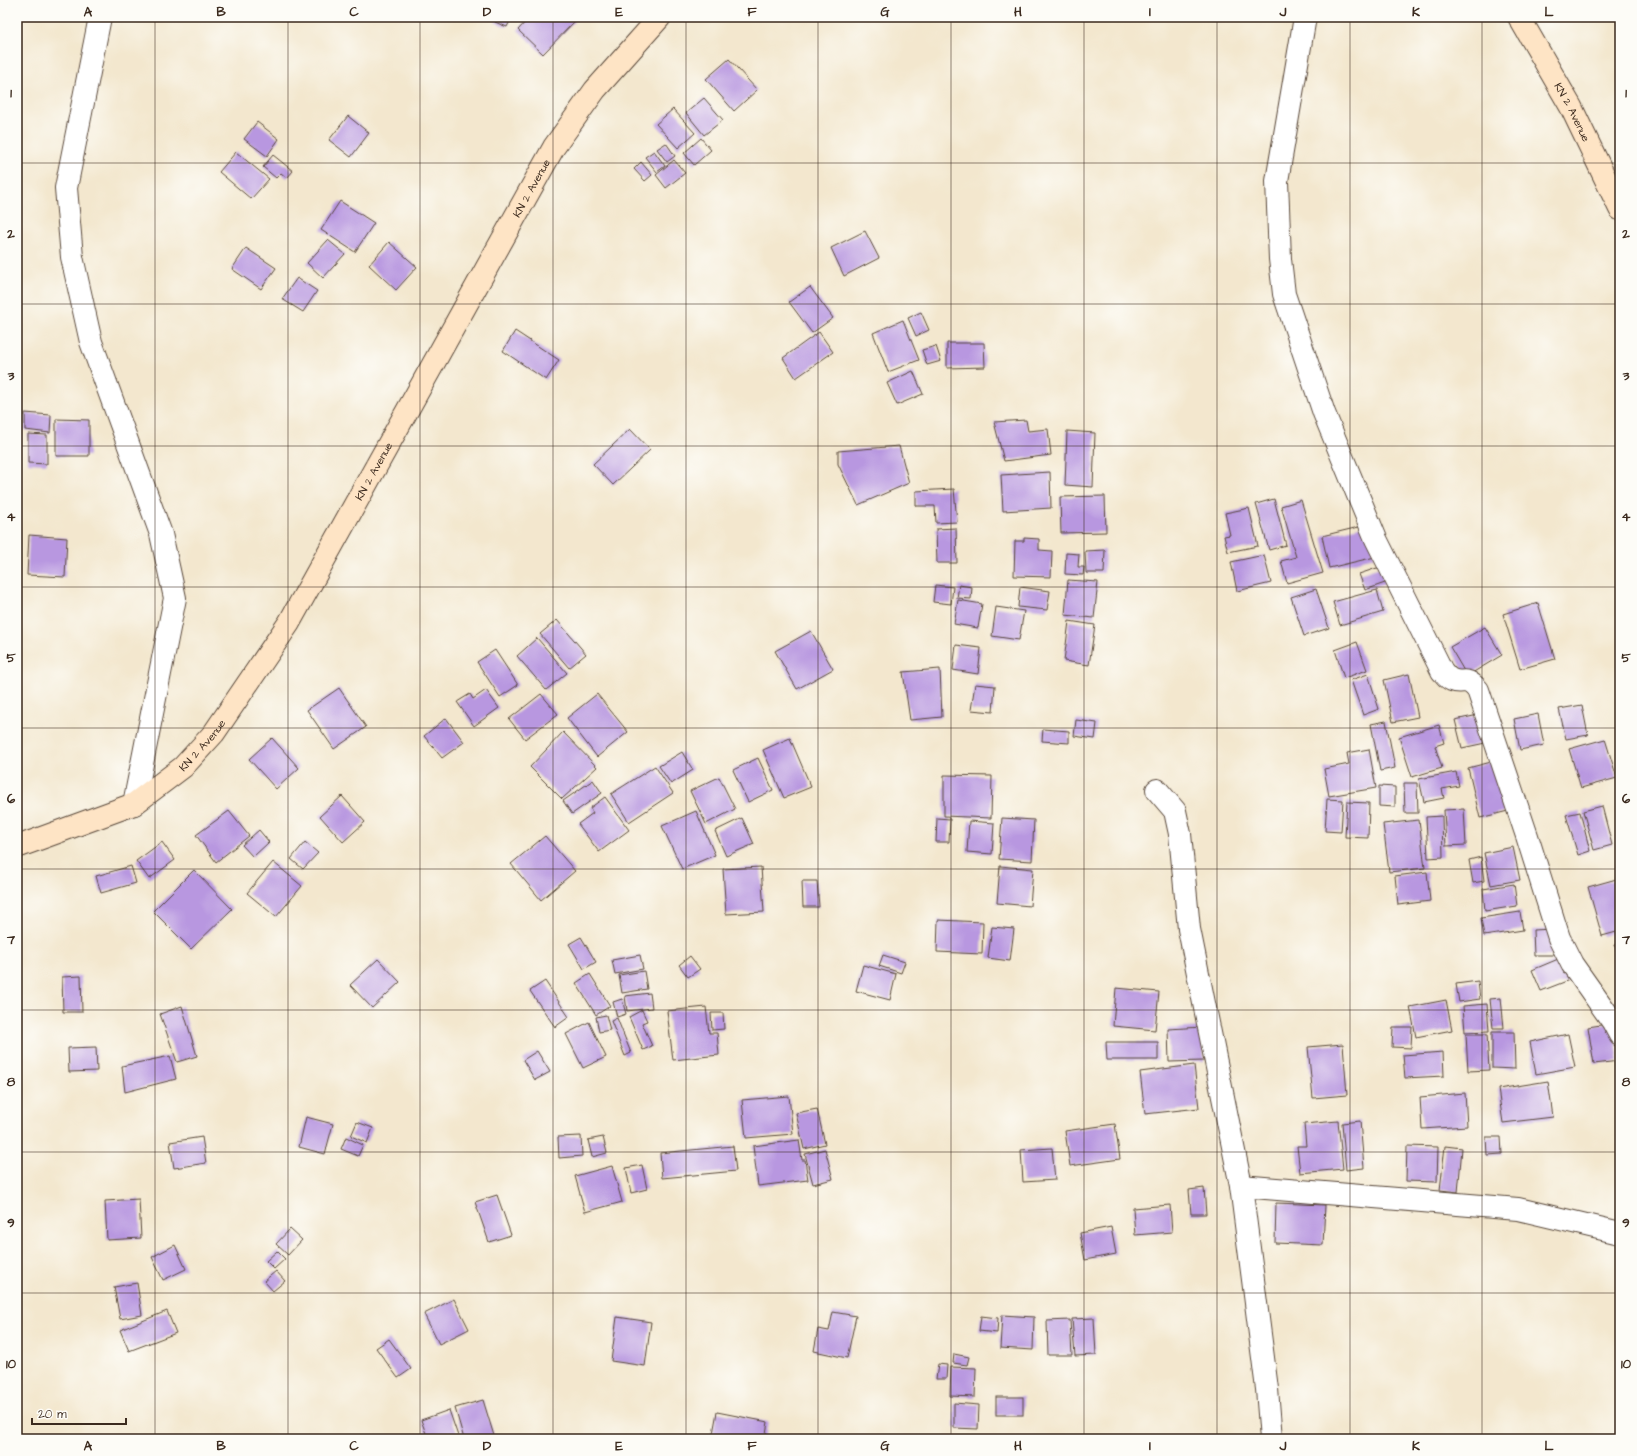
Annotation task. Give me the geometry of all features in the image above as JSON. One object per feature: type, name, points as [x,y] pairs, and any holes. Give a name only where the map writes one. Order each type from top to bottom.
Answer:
[{"type":"main road","name":"KN 2 Avenue","points":[[17,847],[134,804],[183,766],[214,733],[289,623],[554,147],[595,90],[660,17]]},
{"type":"main road","name":"KN 2 Avenue","points":[[1519,17],[1571,106],[1620,209]]},
{"type":"street","points":[[100,17],[66,188],[72,257],[91,342],[162,534],[175,598],[134,804]]},
{"type":"street","points":[[1305,17],[1276,182],[1280,259],[1284,294],[1324,413],[1376,539],[1442,670],[1453,681],[1466,680],[1472,683],[1478,690],[1527,836],[1559,938],[1572,964],[1613,1022],[1620,1035]]},
{"type":"street","points":[[1157,790],[1175,811],[1180,834],[1188,930],[1241,1186],[1267,1389],[1270,1439]]},
{"type":"street","points":[[1241,1186],[1518,1209],[1620,1233]]},
{"type":"building","points":[[498,17],[512,17],[507,27],[495,22]]},
{"type":"building","points":[[530,17],[571,17],[575,21],[543,54],[518,30]]},
{"type":"building","points":[[729,59],[757,90],[734,111],[706,79]]},
{"type":"building","points":[[704,98],[723,120],[704,135],[686,113]]},
{"type":"building","points":[[673,109],[695,133],[678,148],[656,124]]},
{"type":"building","points":[[348,116],[369,133],[351,157],[329,140]]},
{"type":"building","points":[[257,122],[279,139],[267,156],[244,139]]},
{"type":"building","points":[[701,138],[711,150],[694,165],[684,153]]},
{"type":"building","points":[[666,143],[675,156],[667,162],[657,149]]},
{"type":"building","points":[[654,151],[665,166],[657,172],[645,157]]},
{"type":"building","points":[[236,152],[269,179],[251,199],[219,172]]},
{"type":"building","points":[[273,155],[293,171],[287,178],[281,173],[276,178],[263,167]]},
{"type":"building","points":[[674,160],[685,173],[666,188],[656,175]]},
{"type":"building","points":[[641,162],[652,175],[645,181],[634,169]]},
{"type":"building","points":[[340,201],[374,223],[355,252],[321,230]]},
{"type":"building","points":[[865,231],[879,258],[844,276],[831,248]]},
{"type":"building","points":[[328,240],[345,254],[323,278],[307,263]]},
{"type":"building","points":[[389,242],[417,267],[396,290],[369,265]]},
{"type":"building","points":[[246,248],[276,268],[261,289],[232,269]]},
{"type":"building","points":[[297,278],[317,291],[303,312],[282,299]]},
{"type":"building","points":[[810,287],[833,318],[812,333],[789,302]]},
{"type":"building","points":[[921,312],[929,330],[916,336],[908,318]]},
{"type":"building","points":[[903,320],[919,360],[888,372],[873,333]]},
{"type":"building","points":[[515,331],[559,360],[546,380],[503,351]]},
{"type":"building","points":[[819,332],[833,352],[796,378],[783,358]]},
{"type":"building","points":[[947,343],[984,343],[985,367],[947,368]]},
{"type":"building","points":[[936,346],[941,361],[927,365],[922,350]]},
{"type":"building","points":[[913,371],[923,394],[897,405],[887,383]]},
{"type":"building","points":[[25,413],[51,415],[50,433],[25,430]]},
{"type":"building","points":[[56,419],[89,420],[89,456],[56,456]]},
{"type":"building","points":[[1026,420],[1028,431],[1048,429],[1051,455],[1004,461],[994,422]]},
{"type":"building","points":[[630,429],[650,450],[613,485],[593,464]]},
{"type":"building","points":[[1067,431],[1095,433],[1093,487],[1065,485]]},
{"type":"building","points":[[28,434],[47,435],[47,464],[28,463]]},
{"type":"building","points":[[899,446],[909,483],[858,505],[838,464],[838,451]]},
{"type":"building","points":[[1050,472],[1051,508],[1003,511],[1001,475]]},
{"type":"building","points":[[954,489],[957,522],[936,523],[935,506],[916,506],[916,491]]},
{"type":"building","points":[[1105,496],[1106,532],[1061,533],[1060,497]]},
{"type":"building","points":[[1274,499],[1286,545],[1269,550],[1256,504]]},
{"type":"building","points":[[1301,500],[1323,573],[1287,583],[1281,561],[1296,557],[1281,506]]},
{"type":"building","points":[[1249,508],[1258,546],[1228,552],[1224,536],[1230,535],[1225,513]]},
{"type":"building","points":[[1367,525],[1375,557],[1329,568],[1322,536]]},
{"type":"building","points":[[956,528],[957,563],[937,563],[936,529]]},
{"type":"building","points":[[29,535],[67,538],[65,577],[27,575]]},
{"type":"building","points":[[1024,538],[1039,539],[1039,550],[1052,551],[1051,577],[1014,576],[1015,541],[1024,541]]},
{"type":"building","points":[[1105,550],[1104,573],[1086,573],[1085,551]]},
{"type":"building","points":[[1066,553],[1079,554],[1078,567],[1084,567],[1083,575],[1065,574]]},
{"type":"building","points":[[1264,555],[1271,583],[1237,591],[1231,562]]},
{"type":"building","points":[[1380,567],[1385,583],[1365,590],[1359,574]]},
{"type":"building","points":[[1068,580],[1098,582],[1094,618],[1065,615]]},
{"type":"building","points":[[935,585],[953,587],[951,604],[933,602]]},
{"type":"building","points":[[959,585],[972,587],[971,599],[957,598]]},
{"type":"building","points":[[1020,587],[1050,591],[1047,610],[1018,607]]},
{"type":"building","points":[[1316,589],[1329,628],[1304,636],[1291,597]]},
{"type":"building","points":[[1377,590],[1383,612],[1340,625],[1333,602]]},
{"type":"building","points":[[958,600],[982,604],[978,628],[954,624]]},
{"type":"building","points":[[1538,603],[1555,659],[1520,669],[1503,614]]},
{"type":"building","points":[[996,607],[1024,611],[1019,640],[992,636]]},
{"type":"building","points":[[557,620],[586,654],[569,668],[540,634]]},
{"type":"building","points":[[1069,621],[1095,625],[1089,665],[1064,661]]},
{"type":"building","points":[[1485,627],[1502,655],[1467,676],[1450,647]]},
{"type":"building","points":[[811,631],[833,669],[797,689],[775,651]]},
{"type":"building","points":[[537,638],[567,673],[546,690],[517,656]]},
{"type":"building","points":[[1357,642],[1367,670],[1344,678],[1335,650]]},
{"type":"building","points":[[956,645],[981,648],[978,674],[953,670]]},
{"type":"building","points":[[495,650],[518,685],[500,697],[477,662]]},
{"type":"building","points":[[940,669],[942,717],[910,720],[903,672]]},
{"type":"building","points":[[1368,674],[1379,709],[1363,715],[1351,680]]},
{"type":"building","points":[[1409,674],[1418,717],[1393,722],[1384,680]]},
{"type":"building","points":[[975,684],[995,686],[993,712],[971,710]]},
{"type":"building","points":[[339,688],[366,727],[334,749],[307,710]]},
{"type":"building","points":[[486,690],[499,708],[474,726],[457,702],[470,694],[473,699]]},
{"type":"building","points":[[541,694],[558,714],[525,739],[509,719]]},
{"type":"building","points":[[597,694],[628,732],[597,757],[567,718]]},
{"type":"building","points":[[1582,705],[1588,735],[1566,739],[1559,709]]},
{"type":"building","points":[[1483,714],[1490,742],[1462,748],[1455,720]]},
{"type":"building","points":[[1538,714],[1544,745],[1520,750],[1514,719]]},
{"type":"building","points":[[446,718],[464,742],[442,758],[424,736]]},
{"type":"building","points":[[1076,720],[1097,723],[1095,739],[1074,736]]},
{"type":"building","points":[[1386,721],[1395,768],[1380,771],[1371,724]]},
{"type":"building","points":[[1439,725],[1444,743],[1435,746],[1442,768],[1412,777],[1399,737]]},
{"type":"building","points":[[1043,729],[1069,731],[1069,743],[1042,741]]},
{"type":"building","points":[[563,732],[597,767],[562,799],[530,767]]},
{"type":"building","points":[[272,738],[299,768],[276,789],[249,759]]},
{"type":"building","points":[[790,738],[811,787],[784,798],[763,750]]},
{"type":"building","points":[[1605,739],[1617,778],[1581,788],[1569,749]]},
{"type":"building","points":[[1369,749],[1376,788],[1329,796],[1324,769],[1349,764],[1347,753]]},
{"type":"building","points":[[682,752],[693,770],[671,784],[659,766]]},
{"type":"building","points":[[758,758],[773,790],[748,802],[733,770]]},
{"type":"building","points":[[1499,760],[1512,810],[1480,818],[1468,768]]},
{"type":"building","points":[[655,766],[673,793],[629,822],[611,794]]},
{"type":"building","points":[[1456,772],[1459,786],[1442,789],[1444,798],[1424,802],[1419,779]]},
{"type":"building","points":[[944,775],[992,776],[991,818],[944,816]]},
{"type":"building","points":[[719,777],[735,809],[706,824],[690,791]]},
{"type":"building","points":[[593,780],[602,793],[572,814],[563,801]]},
{"type":"building","points":[[1404,783],[1417,783],[1418,813],[1405,813]]},
{"type":"building","points":[[1379,786],[1395,787],[1395,807],[1379,806]]},
{"type":"building","points":[[342,796],[365,822],[343,842],[320,816]]},
{"type":"building","points":[[605,797],[629,830],[599,852],[578,824],[593,813],[590,808]]},
{"type":"building","points":[[1327,799],[1343,800],[1341,832],[1325,831]]},
{"type":"building","points":[[1347,802],[1369,803],[1368,838],[1345,837]]},
{"type":"building","points":[[1602,806],[1612,845],[1594,850],[1583,811]]},
{"type":"building","points":[[1464,809],[1466,845],[1446,846],[1444,810]]},
{"type":"building","points":[[229,811],[249,836],[216,862],[196,835]]},
{"type":"building","points":[[696,811],[715,855],[682,869],[662,826]]},
{"type":"building","points":[[1580,812],[1590,851],[1578,855],[1566,815]]},
{"type":"building","points":[[1442,816],[1443,857],[1428,858],[1426,817]]},
{"type":"building","points":[[742,818],[754,844],[726,856],[715,831]]},
{"type":"building","points":[[937,818],[950,819],[949,842],[936,842]]},
{"type":"building","points":[[1002,818],[1034,820],[1032,861],[999,859]]},
{"type":"building","points":[[1419,820],[1425,868],[1389,872],[1383,824]]},
{"type":"building","points":[[969,821],[994,823],[992,854],[967,852]]},
{"type":"building","points":[[259,830],[269,842],[253,857],[242,845]]},
{"type":"building","points":[[545,836],[575,871],[541,900],[511,864]]},
{"type":"building","points":[[162,842],[175,860],[149,879],[136,861]]},
{"type":"building","points":[[305,842],[318,853],[303,869],[291,859]]},
{"type":"building","points":[[1513,847],[1520,880],[1491,885],[1484,853]]},
{"type":"building","points":[[1481,857],[1484,881],[1473,883],[1469,860]]},
{"type":"building","points":[[273,862],[302,886],[276,917],[247,893]]},
{"type":"building","points":[[131,866],[136,883],[101,893],[96,876]]},
{"type":"building","points":[[1000,866],[1033,869],[1030,906],[997,903]]},
{"type":"building","points":[[761,867],[764,912],[726,914],[723,869]]},
{"type":"building","points":[[194,870],[232,909],[191,949],[153,911]]},
{"type":"building","points":[[1427,872],[1430,901],[1398,905],[1395,876]]},
{"type":"building","points":[[1620,878],[1620,931],[1602,936],[1588,887]]},
{"type":"building","points":[[802,881],[817,881],[819,907],[803,907]]},
{"type":"building","points":[[1514,884],[1517,906],[1485,911],[1483,889]]},
{"type":"building","points":[[1520,912],[1523,930],[1484,936],[1481,918]]},
{"type":"building","points":[[938,920],[983,922],[982,954],[937,952]]},
{"type":"building","points":[[992,927],[1014,929],[1010,961],[988,958]]},
{"type":"building","points":[[1553,929],[1553,955],[1534,955],[1533,930]]},
{"type":"building","points":[[581,937],[596,962],[584,969],[569,944]]},
{"type":"building","points":[[1620,944],[1620,964],[1619,964],[1615,945]]},
{"type":"building","points":[[640,955],[643,969],[615,974],[612,960]]},
{"type":"building","points":[[883,955],[905,962],[901,973],[879,966]]},
{"type":"building","points":[[690,956],[700,969],[688,977],[679,965]]},
{"type":"building","points":[[1563,957],[1572,979],[1541,991],[1532,970]]},
{"type":"building","points":[[378,959],[400,982],[372,1008],[350,985]]},
{"type":"building","points":[[863,965],[896,974],[890,1000],[856,991]]},
{"type":"building","points":[[644,971],[647,989],[622,993],[619,975]]},
{"type":"building","points":[[590,974],[610,1006],[596,1015],[576,983]]},
{"type":"building","points":[[81,976],[82,1012],[63,1012],[62,977]]},
{"type":"building","points":[[545,981],[569,1017],[555,1027],[530,991]]},
{"type":"building","points":[[1478,981],[1480,999],[1459,1002],[1456,984]]},
{"type":"building","points":[[1116,988],[1159,992],[1155,1030],[1113,1026]]},
{"type":"building","points":[[650,993],[652,1008],[627,1011],[625,996]]},
{"type":"building","points":[[1501,998],[1504,1028],[1493,1028],[1490,999]]},
{"type":"building","points":[[622,999],[626,1014],[617,1017],[613,1002]]},
{"type":"building","points":[[1446,1000],[1452,1030],[1416,1037],[1410,1007]]},
{"type":"building","points":[[1487,1004],[1489,1031],[1465,1032],[1463,1006]]},
{"type":"building","points":[[182,1006],[197,1056],[177,1062],[160,1014]]},
{"type":"building","points":[[706,1007],[709,1033],[717,1033],[719,1055],[673,1060],[667,1011]]},
{"type":"building","points":[[642,1010],[647,1021],[642,1023],[652,1046],[643,1050],[629,1017]]},
{"type":"building","points":[[711,1013],[723,1013],[724,1029],[712,1030]]},
{"type":"building","points":[[606,1015],[610,1030],[599,1032],[596,1017]]},
{"type":"building","points":[[617,1018],[631,1053],[625,1056],[611,1021]]},
{"type":"building","points":[[589,1022],[606,1057],[583,1068],[566,1034]]},
{"type":"building","points":[[1613,1023],[1619,1061],[1594,1064],[1588,1027]]},
{"type":"building","points":[[1203,1027],[1204,1061],[1169,1062],[1168,1029]]},
{"type":"building","points":[[1393,1027],[1412,1027],[1411,1048],[1392,1047]]},
{"type":"building","points":[[1492,1032],[1514,1032],[1515,1069],[1492,1068]]},
{"type":"building","points":[[1466,1034],[1487,1034],[1489,1070],[1468,1071]]},
{"type":"building","points":[[1568,1034],[1575,1067],[1536,1074],[1530,1042]]},
{"type":"building","points":[[1106,1042],[1158,1042],[1158,1060],[1107,1060]]},
{"type":"building","points":[[1343,1044],[1347,1095],[1313,1098],[1308,1047]]},
{"type":"building","points":[[96,1047],[97,1071],[69,1072],[68,1048]]},
{"type":"building","points":[[537,1051],[550,1072],[535,1080],[523,1060]]},
{"type":"building","points":[[1443,1052],[1444,1076],[1405,1078],[1403,1055]]},
{"type":"building","points":[[170,1056],[176,1079],[125,1092],[122,1066]]},
{"type":"building","points":[[1194,1065],[1199,1108],[1145,1114],[1140,1072]]},
{"type":"building","points":[[1548,1081],[1553,1117],[1503,1123],[1498,1089]]},
{"type":"building","points":[[1465,1093],[1467,1126],[1422,1129],[1420,1097]]},
{"type":"building","points":[[789,1096],[793,1134],[746,1138],[742,1100]]},
{"type":"building","points":[[817,1109],[825,1144],[804,1149],[796,1113]]},
{"type":"building","points":[[306,1117],[333,1124],[325,1154],[299,1147]]},
{"type":"building","points":[[1338,1121],[1343,1169],[1300,1173],[1297,1146],[1306,1146],[1304,1124]]},
{"type":"building","points":[[1360,1121],[1364,1168],[1346,1170],[1342,1123]]},
{"type":"building","points":[[357,1122],[373,1128],[367,1143],[351,1136]]},
{"type":"building","points":[[1115,1124],[1120,1159],[1070,1166],[1065,1131]]},
{"type":"building","points":[[581,1136],[582,1156],[559,1158],[558,1137]]},
{"type":"building","points":[[202,1137],[206,1163],[174,1168],[170,1142]]},
{"type":"building","points":[[346,1137],[363,1145],[358,1156],[341,1149]]},
{"type":"building","points":[[603,1137],[607,1153],[592,1157],[588,1140]]},
{"type":"building","points":[[1486,1137],[1501,1137],[1502,1154],[1487,1155]]},
{"type":"building","points":[[799,1140],[802,1160],[805,1160],[808,1180],[758,1186],[753,1146]]},
{"type":"building","points":[[733,1146],[736,1171],[662,1178],[660,1153]]},
{"type":"building","points":[[1407,1146],[1438,1147],[1437,1182],[1406,1181]]},
{"type":"building","points":[[1445,1146],[1462,1148],[1458,1192],[1440,1190]]},
{"type":"building","points":[[1052,1148],[1055,1180],[1023,1182],[1021,1150]]},
{"type":"building","points":[[825,1149],[833,1179],[813,1184],[805,1154]]},
{"type":"building","points":[[642,1165],[647,1189],[631,1193],[626,1168]]},
{"type":"building","points":[[612,1166],[622,1202],[585,1212],[575,1176]]},
{"type":"building","points":[[1204,1188],[1206,1214],[1191,1214],[1189,1190]]},
{"type":"building","points":[[497,1195],[511,1235],[489,1242],[475,1202]]},
{"type":"building","points":[[139,1199],[141,1238],[107,1240],[105,1201]]},
{"type":"building","points":[[1276,1203],[1325,1205],[1323,1245],[1275,1243]]},
{"type":"building","points":[[1170,1205],[1172,1232],[1135,1235],[1133,1208]]},
{"type":"building","points":[[1111,1227],[1116,1254],[1085,1260],[1080,1233]]},
{"type":"building","points":[[290,1229],[302,1240],[288,1255],[276,1244]]},
{"type":"building","points":[[175,1245],[186,1269],[163,1280],[152,1257]]},
{"type":"building","points":[[277,1251],[285,1259],[274,1269],[266,1261]]},
{"type":"building","points":[[276,1271],[285,1281],[273,1291],[264,1281]]},
{"type":"building","points":[[137,1283],[142,1315],[120,1319],[114,1287]]},
{"type":"building","points":[[454,1299],[469,1329],[439,1344],[424,1314]]},
{"type":"building","points":[[167,1311],[176,1333],[129,1351],[120,1330]]},
{"type":"building","points":[[833,1312],[856,1316],[847,1358],[814,1351],[818,1329],[829,1331]]},
{"type":"building","points":[[1002,1315],[1034,1317],[1033,1350],[1000,1348]]},
{"type":"building","points":[[981,1316],[998,1318],[997,1333],[979,1331]]},
{"type":"building","points":[[617,1317],[651,1322],[645,1366],[611,1361]]},
{"type":"building","points":[[1094,1318],[1096,1355],[1075,1356],[1072,1319]]},
{"type":"building","points":[[1070,1320],[1072,1355],[1048,1355],[1047,1321]]},
{"type":"building","points":[[389,1339],[411,1369],[398,1378],[376,1348]]},
{"type":"building","points":[[954,1354],[969,1357],[967,1365],[953,1363]]},
{"type":"building","points":[[938,1364],[947,1365],[946,1379],[936,1379]]},
{"type":"building","points":[[951,1367],[976,1368],[975,1397],[950,1396]]},
{"type":"building","points":[[996,1397],[1023,1397],[1023,1415],[996,1415]]},
{"type":"building","points":[[483,1400],[495,1439],[464,1439],[455,1408]]},
{"type":"building","points":[[954,1403],[979,1405],[978,1429],[954,1428]]},
{"type":"building","points":[[449,1410],[459,1439],[428,1439],[421,1420]]},
{"type":"building","points":[[717,1412],[768,1422],[765,1439],[712,1439]]}]
